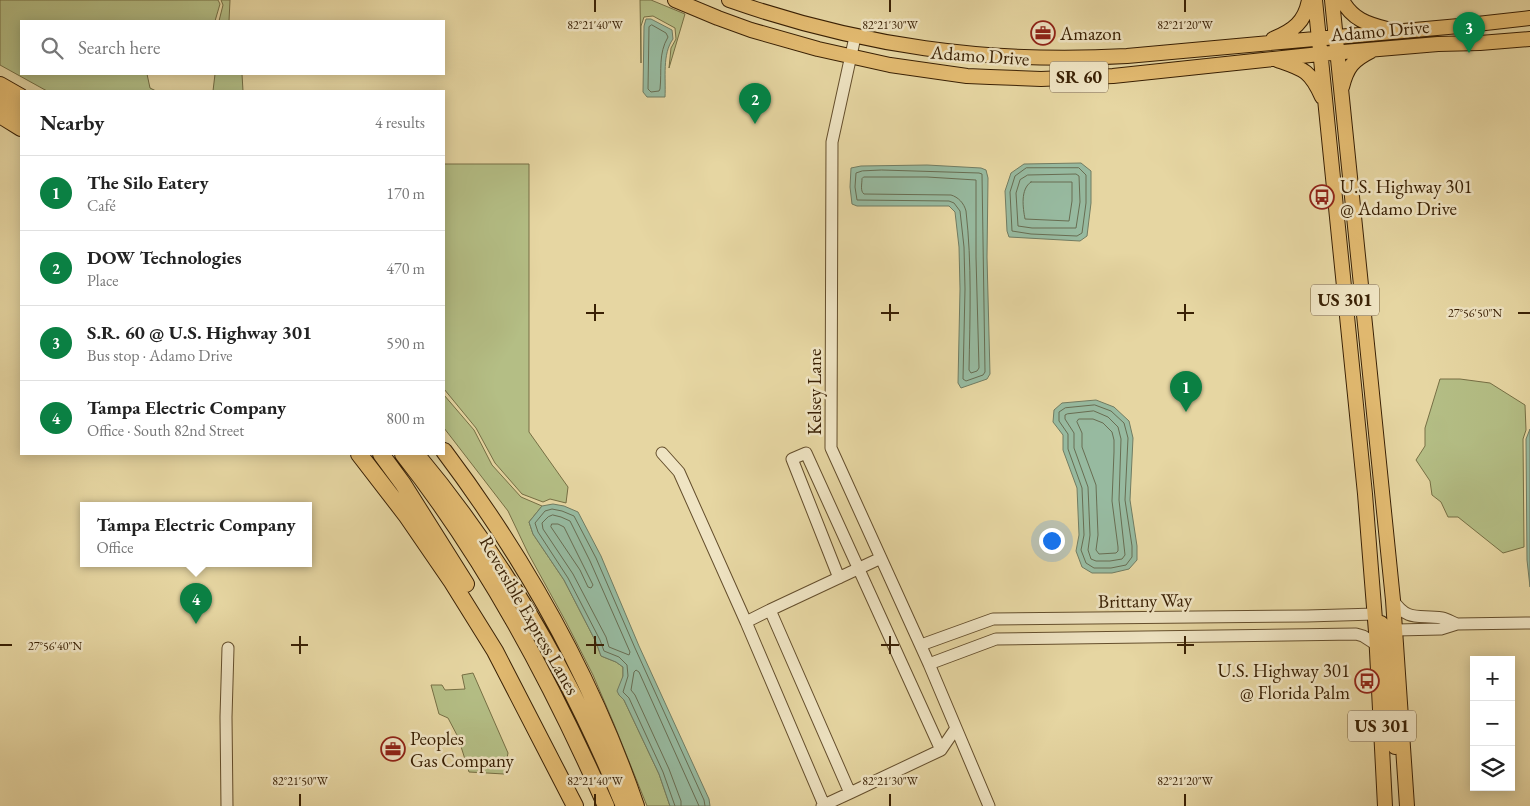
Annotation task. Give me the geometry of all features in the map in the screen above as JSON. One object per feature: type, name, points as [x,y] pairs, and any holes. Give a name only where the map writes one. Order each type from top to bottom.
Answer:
[{"type":"highway","points":[[0,85],[20,96]]},
{"type":"highway","points":[[0,101],[20,113]]},
{"type":"highway","points":[[0,115],[20,127]]},
{"type":"highway","points":[[445,452],[488,513],[555,622],[594,701],[636,806]]},
{"type":"highway","points":[[360,455],[406,516],[452,582],[495,651],[575,806]]},
{"type":"highway","points":[[383,455],[481,607],[537,708],[585,806]]},
{"type":"highway","name":"Reversible Express Lanes","points":[[404,455],[453,522],[508,609],[570,726],[606,806]]},
{"type":"highway","points":[[417,455],[452,498],[501,568],[537,627],[580,706],[624,806]]},
{"type":"main road","name":"Adamo Drive","points":[[675,0],[751,30],[818,49],[890,65],[967,76],[1041,78],[1133,74],[1337,52],[1530,39]]},
{"type":"main road","name":"Adamo Drive","points":[[729,0],[822,29],[903,46],[973,55],[1052,58],[1118,56],[1263,44],[1530,18]]},
{"type":"main road","points":[[1263,44],[1286,34],[1298,25],[1308,9],[1309,0]]},
{"type":"main road","name":"US 301","points":[[1315,0],[1365,494],[1377,645],[1385,806]]},
{"type":"main road","name":"US 301","points":[[1332,0],[1372,376],[1396,630],[1406,799]]},
{"type":"main road","points":[[1342,0],[1349,12],[1360,20],[1397,31]]},
{"type":"main road","points":[[1341,93],[1344,80],[1352,64],[1373,50]]},
{"type":"main road","points":[[1274,60],[1300,68],[1309,74],[1326,105]]},
{"type":"main road","points":[[1351,359],[1359,363],[1362,370],[1370,452],[1380,465]]},
{"type":"main road","points":[[1365,494],[1372,516],[1381,559],[1385,609],[1396,630]]},
{"type":"main road","points":[[1375,614],[1384,627],[1387,642],[1393,736],[1399,773],[1406,799]]},
{"type":"main road","points":[[1382,732],[1393,806]]},
{"type":"street","name":"Kelsey Lane","points":[[855,36],[832,142],[831,448],[929,664],[989,806]]},
{"type":"street","points":[[662,452],[678,472],[746,622],[823,806],[941,750],[956,728]]},
{"type":"street","points":[[840,578],[792,460],[806,453],[941,750]]},
{"type":"street","points":[[746,622],[881,558]]},
{"type":"street","points":[[1393,600],[1406,615],[1416,618],[1442,618],[1456,624]]},
{"type":"street","points":[[770,610],[850,793]]},
{"type":"street","name":"Brittany Way","points":[[920,645],[993,619],[1375,614]]},
{"type":"street","points":[[1242,617],[1242,634]]},
{"type":"street","points":[[1106,618],[1106,637]]},
{"type":"street","points":[[1396,630],[1441,630],[1456,624],[1530,623]]},
{"type":"street","name":"Brittany Way","points":[[929,664],[996,638],[1356,634],[1377,645]]},
{"type":"street","points":[[226,806],[228,648]]},
{"type":"shaded area","points":[[0,0],[218,0],[220,4],[215,20],[20,20],[20,75],[147,75],[150,88],[154,90],[45,90],[0,65]]},
{"type":"shaded area","points":[[221,0],[230,0],[229,20],[219,20],[223,5]]},
{"type":"shaded area","points":[[640,0],[651,0],[685,14],[669,68],[671,48],[676,39],[675,28],[653,16],[644,17],[641,26],[641,63]]},
{"type":"shaded area","points":[[215,75],[242,75],[243,90],[213,90]]},
{"type":"shaded area","points":[[445,164],[529,164],[529,432],[568,487],[566,503],[550,499],[543,502],[522,494],[495,463],[476,428],[445,390]]},
{"type":"shaded area","points":[[1440,379],[1460,379],[1490,383],[1525,405],[1526,430],[1523,439],[1524,547],[1503,553],[1458,517],[1448,517],[1441,502],[1432,495],[1430,481],[1416,460],[1425,446],[1425,428]]},
{"type":"shaded area","points":[[445,396],[474,430],[492,465],[521,497],[542,506],[529,522],[533,534],[564,580],[596,642],[601,656],[623,667],[619,695],[624,700],[659,774],[670,806],[647,806],[593,675],[528,553],[508,511],[445,429]]},
{"type":"shaded area","points":[[473,673],[508,753],[504,774],[469,772],[458,737],[448,718],[439,714],[431,685],[442,685],[445,690],[465,689],[462,675]]},
{"type":"water","points":[[646,19],[651,19],[672,30],[673,39],[667,52],[665,66],[665,97],[647,97],[643,92],[644,26]]},
{"type":"water","points":[[1081,163],[1091,171],[1091,203],[1087,236],[1080,241],[1009,237],[1005,191],[1011,173],[1024,164]]},
{"type":"water","points":[[927,165],[981,168],[986,170],[988,178],[987,257],[990,374],[987,379],[961,388],[958,383],[960,289],[959,247],[955,212],[949,206],[857,206],[852,204],[850,187],[851,168],[861,166]]},
{"type":"water","points":[[1096,400],[1114,407],[1129,421],[1133,438],[1130,500],[1137,546],[1137,560],[1129,569],[1112,573],[1092,573],[1082,567],[1076,551],[1079,535],[1077,488],[1063,450],[1063,435],[1053,422],[1054,410],[1062,403]]},
{"type":"water","points":[[1530,429],[1530,587],[1527,560],[1526,439]]},
{"type":"water","points":[[553,504],[578,512],[601,556],[639,646],[709,799],[710,806],[670,806],[659,774],[624,700],[617,691],[623,676],[623,667],[601,656],[596,642],[564,580],[533,534],[529,522],[542,506]]},
{"type":"place","name":"Amazon","points":[[1043,33]]},
{"type":"place","name":"S.R. 60 @ U.S. Highway 301","points":[[1469,53]]},
{"type":"place","name":"DOW Technologies","points":[[755,124]]},
{"type":"place","name":"U.S. Highway 301 @ Adamo Drive","points":[[1322,197]]},
{"type":"place","name":"The Silo Eatery","points":[[1186,412]]},
{"type":"place","name":"Tampa Electric Company","points":[[196,624]]},
{"type":"place","name":"U.S. Highway 301 @ Florida Palm","points":[[1367,681]]},
{"type":"place","name":"Peoples Gas Company","points":[[393,749]]}]
